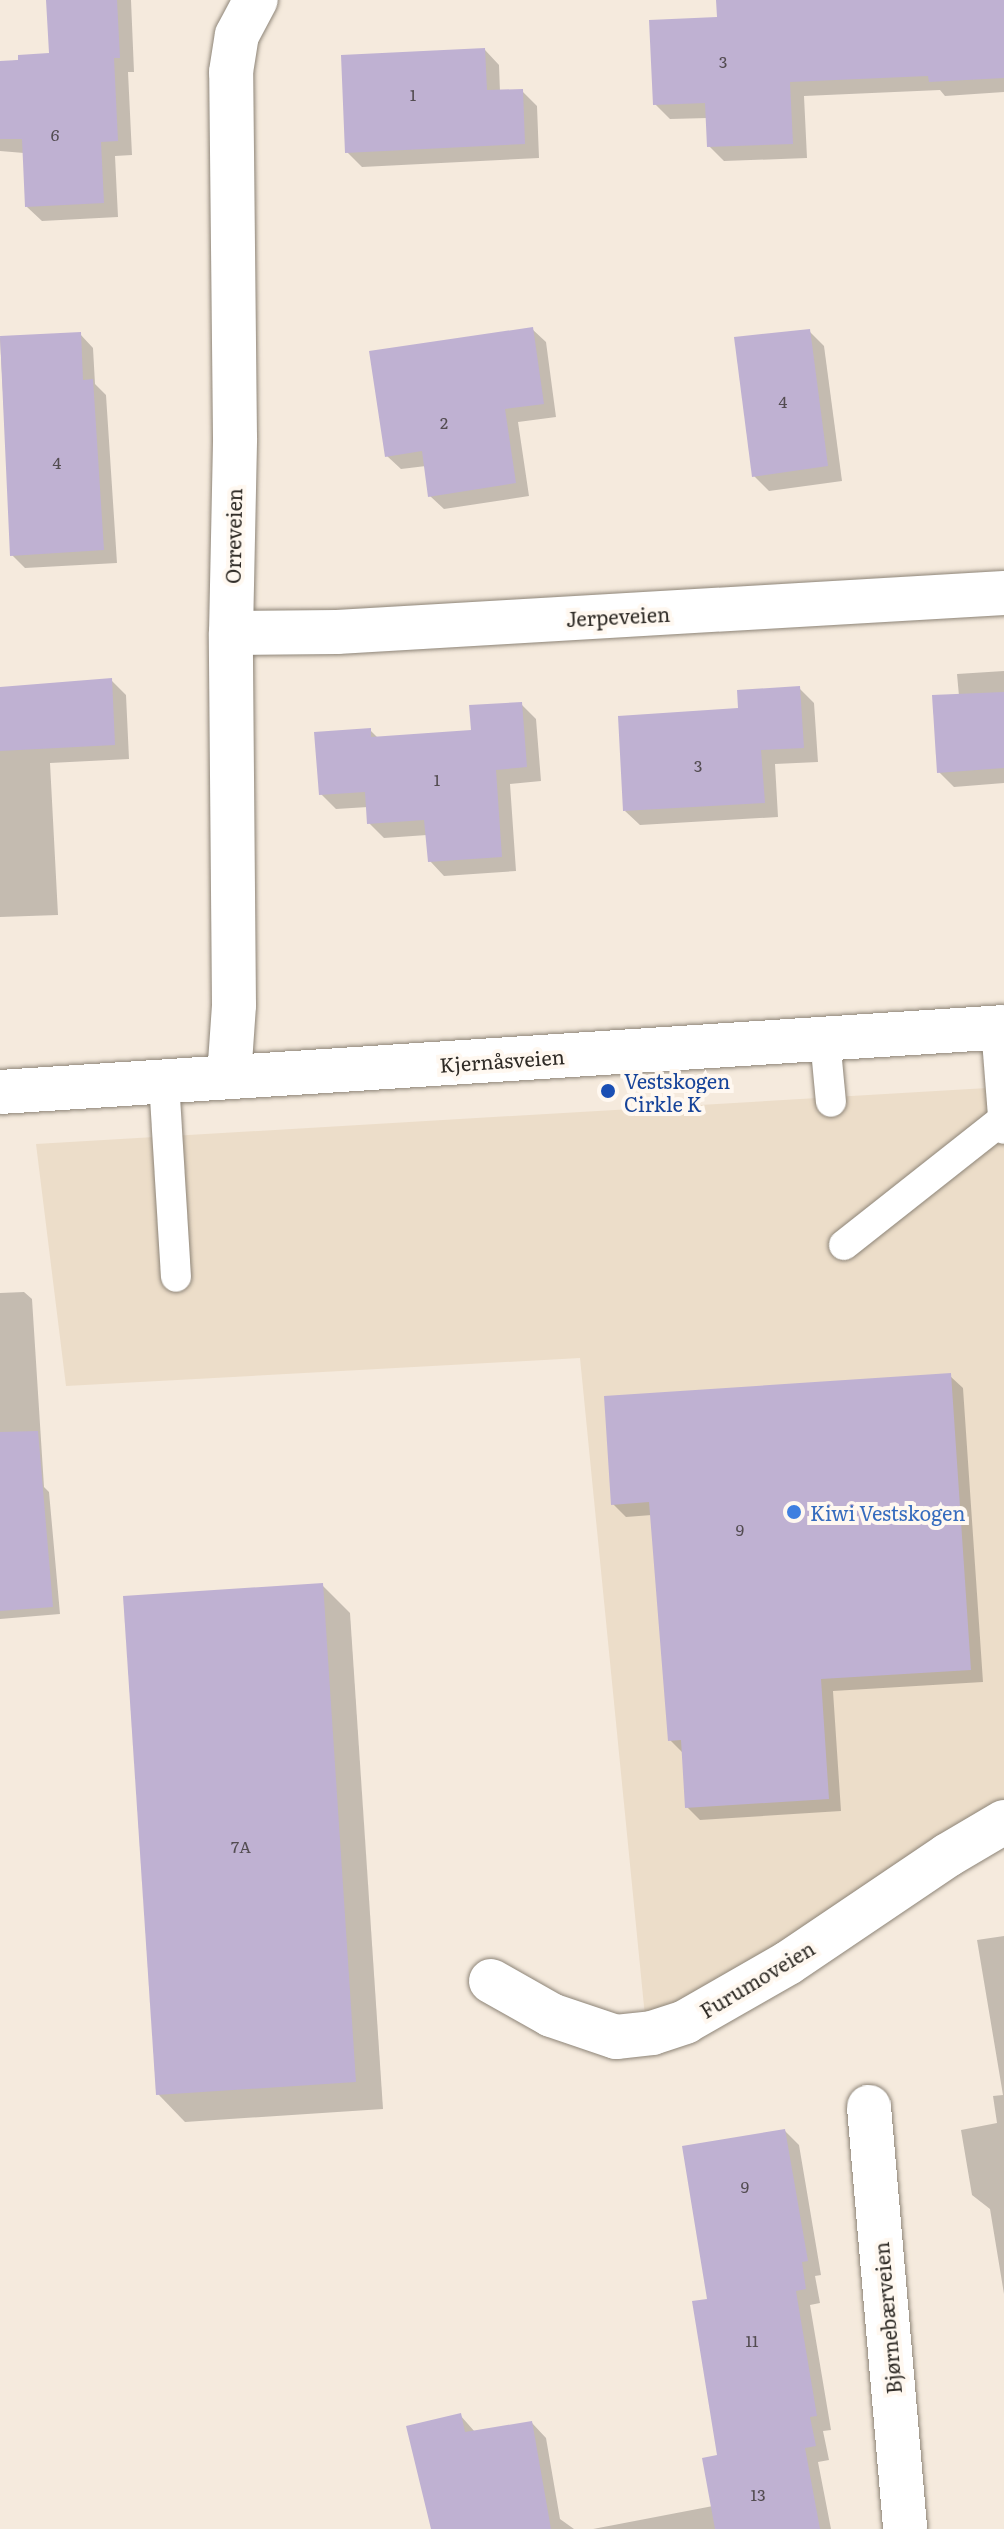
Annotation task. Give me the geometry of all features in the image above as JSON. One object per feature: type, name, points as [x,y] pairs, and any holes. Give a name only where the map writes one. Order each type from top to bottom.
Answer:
[{"type":"street","name":"Orreveien","points":[[229,1077],[234,1005],[231,633],[235,438],[231,72],[237,35],[256,0]]},
{"type":"street","name":"Jerpeveien","points":[[231,633],[337,632],[1004,593]]},
{"type":"street","name":"Kjernåsveien","points":[[0,1092],[1000,1027]]},
{"type":"street","name":"Furumoveien","points":[[491,1981],[551,2015],[616,2037],[652,2033],[685,2022],[788,1963],[1004,1822]]},
{"type":"street","name":"Bjørnebærveien","points":[[869,2107],[905,2529]]},
{"type":"lane","points":[[844,1245],[1003,1124],[1000,1027]]},
{"type":"lane","points":[[825,1039],[831,1102]]},
{"type":"lane","points":[[164,1081],[176,1277]]},
{"type":"shaded area","points":[[1004,1087],[1004,1843],[649,2057],[580,1358],[66,1386],[36,1144]]},
{"type":"building","points":[[46,0],[117,0],[120,58],[114,58],[118,141],[101,142],[104,203],[25,207],[22,139],[0,139],[0,61],[18,60],[18,55],[49,53]]},
{"type":"building","points":[[716,0],[1004,0],[1004,78],[929,82],[928,76],[790,82],[793,144],[707,147],[705,103],[653,105],[649,20],[717,17]]},
{"type":"building","points":[[485,48],[487,90],[523,89],[525,144],[345,153],[341,55]]},
{"type":"building","points":[[533,327],[544,404],[505,409],[516,483],[428,497],[422,451],[385,457],[369,351]]},
{"type":"building","points":[[810,329],[828,466],[752,477],[734,337]]},
{"type":"building","points":[[81,332],[83,380],[93,379],[104,550],[10,556],[0,336]]},
{"type":"building","points":[[112,678],[115,745],[0,751],[0,687]]},
{"type":"building","points":[[800,686],[804,748],[761,750],[765,803],[623,811],[618,716],[738,708],[737,690]]},
{"type":"building","points":[[1004,692],[1004,768],[937,773],[932,695]]},
{"type":"building","points":[[522,702],[527,767],[496,770],[502,857],[428,862],[424,820],[367,824],[365,792],[319,795],[314,732],[371,728],[371,737],[471,730],[469,705]]},
{"type":"building","points":[[951,1373],[971,1670],[821,1679],[829,1799],[685,1808],[681,1740],[668,1741],[649,1502],[611,1505],[604,1396]]},
{"type":"building","points":[[38,1431],[53,1607],[0,1611],[0,1432]]},
{"type":"building","points":[[323,1583],[356,2082],[156,2095],[123,1596]]},
{"type":"building","points":[[785,2129],[808,2261],[802,2262],[806,2289],[796,2291],[817,2416],[810,2417],[816,2446],[805,2448],[820,2529],[715,2529],[702,2458],[717,2455],[692,2301],[707,2299],[682,2146]]},
{"type":"building","points":[[461,2413],[465,2432],[532,2421],[551,2529],[431,2529],[406,2426]]},
{"type":"place","name":"Vestskogen Cirkle K","points":[[608,1091]]},
{"type":"place","name":"Kiwi Vestskogen","points":[[794,1512]]}]
